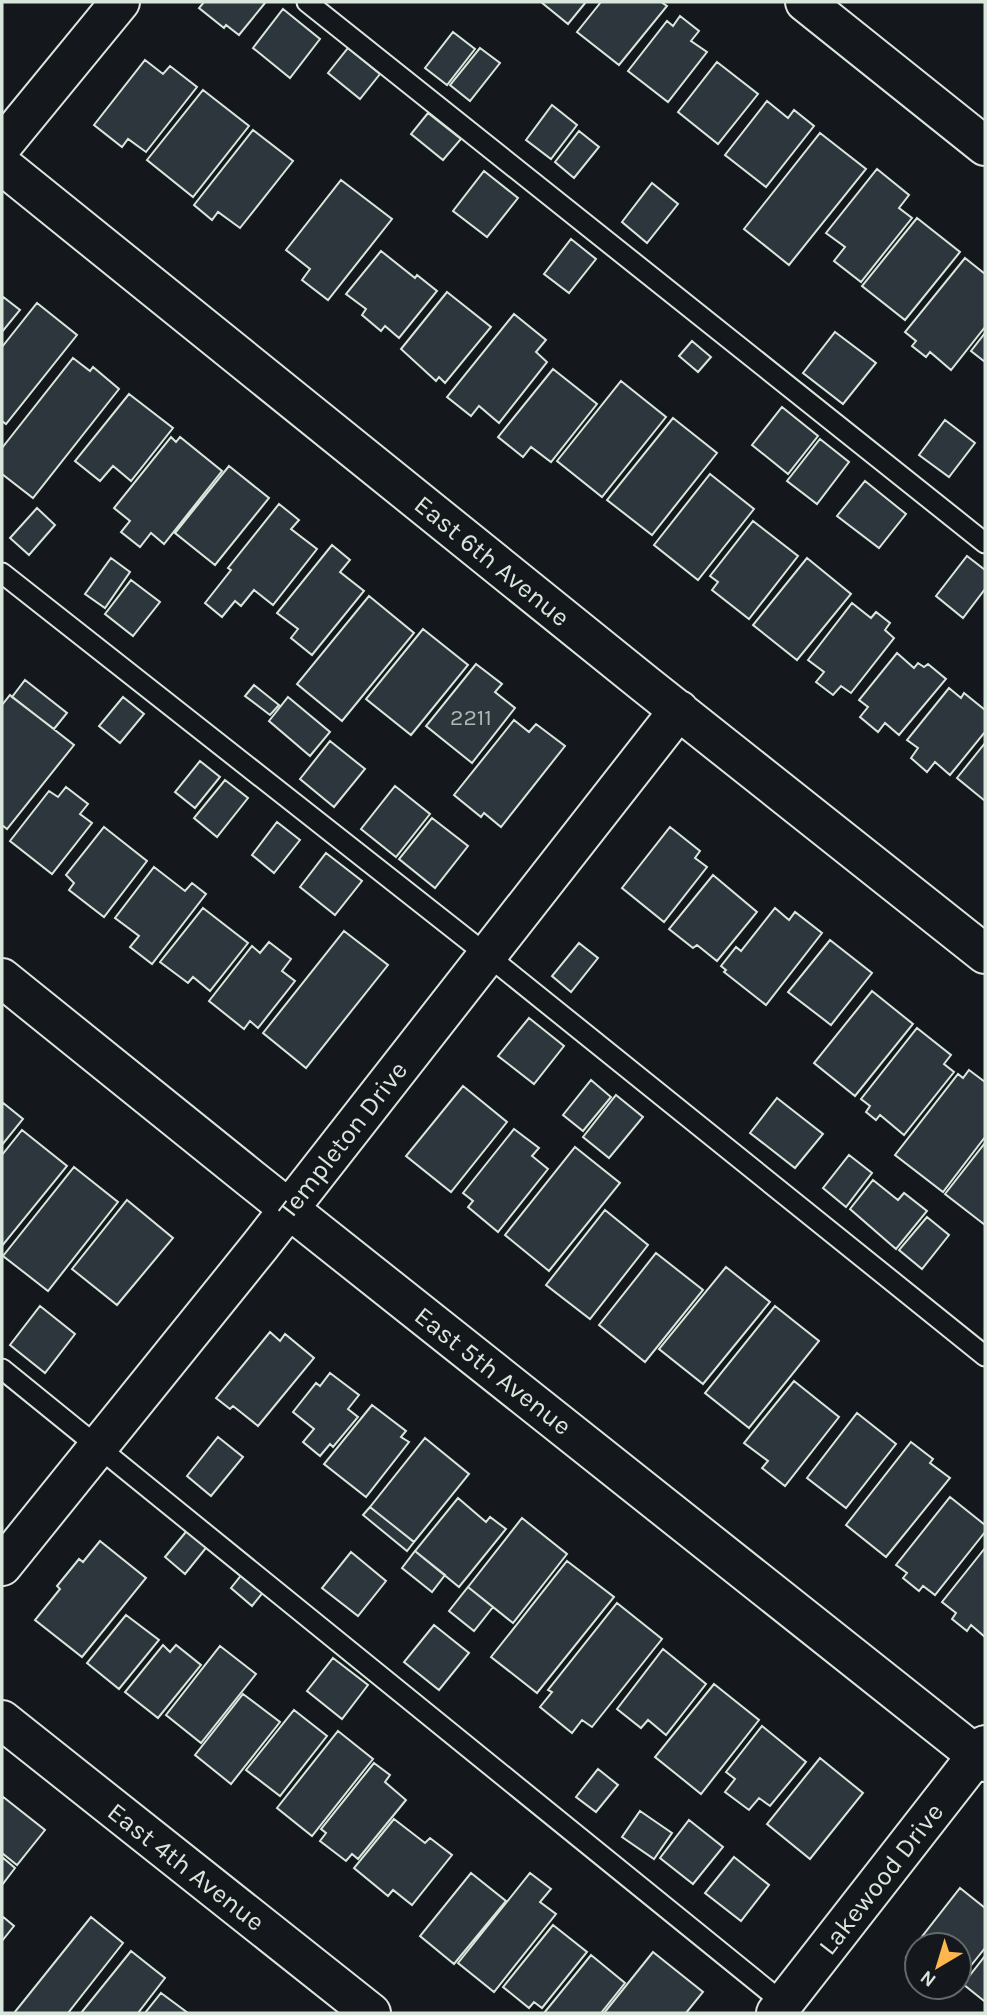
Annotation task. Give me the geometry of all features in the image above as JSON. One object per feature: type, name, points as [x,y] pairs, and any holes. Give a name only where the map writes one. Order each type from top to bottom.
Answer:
[{"type":"street","points":[[2,146],[120,2]]},
{"type":"street","points":[[805,2],[985,146]]},
{"type":"street","name":"East 6th Avenue","points":[[2,165],[985,954]]},
{"type":"street","name":"Templeton Drive","points":[[2,1566],[289,1209],[679,710]]},
{"type":"street","name":"East 5th Avenue","points":[[2,978],[289,1209],[983,1754]]},
{"type":"street","name":"East 4th Avenue","points":[[2,1720],[371,2013]]},
{"type":"street","name":"Lakewood Drive","points":[[785,2010],[983,1754]]},
{"type":"lane","points":[[307,2],[985,543]]},
{"type":"lane","points":[[2,573],[487,955],[985,1356]]},
{"type":"lane","points":[[2,1369],[785,2010]]},
{"type":"building","points":[[204,2],[265,3],[239,35],[226,25],[224,28],[199,8]]},
{"type":"building","points":[[541,2],[586,2],[568,24]]},
{"type":"building","points":[[601,2],[661,2],[667,6],[619,65],[577,32]]},
{"type":"building","points":[[283,9],[320,39],[290,78],[253,48]]},
{"type":"building","points":[[680,16],[699,31],[691,41],[707,52],[668,102],[628,71],[667,21],[673,26]]},
{"type":"building","points":[[453,32],[475,49],[447,85],[425,68]]},
{"type":"building","points":[[348,48],[380,74],[360,99],[328,73]]},
{"type":"building","points":[[480,48],[500,63],[470,101],[450,85]]},
{"type":"building","points":[[145,60],[163,74],[170,66],[197,87],[146,152],[128,139],[122,147],[94,125]]},
{"type":"building","points":[[717,62],[758,94],[718,144],[678,112]]},
{"type":"building","points":[[203,90],[249,126],[193,197],[147,160]]},
{"type":"building","points":[[767,101],[788,118],[794,110],[814,126],[766,187],[725,155]]},
{"type":"building","points":[[552,105],[577,125],[551,159],[526,140]]},
{"type":"building","points":[[428,113],[461,139],[443,160],[411,134]]},
{"type":"building","points":[[253,130],[293,161],[240,228],[218,212],[212,220],[194,205]]},
{"type":"building","points":[[579,131],[599,147],[574,178],[555,162]]},
{"type":"building","points":[[820,133],[866,169],[789,265],[744,229]]},
{"type":"building","points":[[877,169],[909,195],[899,208],[912,218],[861,282],[834,261],[845,247],[826,233]]},
{"type":"building","points":[[484,171],[518,198],[487,237],[453,211]]},
{"type":"building","points":[[341,180],[392,219],[328,300],[302,280],[310,269],[286,250]]},
{"type":"building","points":[[652,183],[678,204],[647,243],[622,222]]},
{"type":"building","points":[[917,218],[960,252],[905,320],[862,286]]},
{"type":"building","points":[[571,239],[596,259],[569,293],[544,274]]},
{"type":"building","points":[[381,251],[415,278],[417,275],[437,291],[399,338],[385,326],[381,331],[362,315],[366,309],[346,294]]},
{"type":"building","points":[[965,258],[985,274],[985,327],[951,370],[930,352],[926,357],[912,346],[916,341],[905,332]]},
{"type":"building","points":[[447,292],[491,327],[445,383],[439,377],[436,381],[401,349]]},
{"type":"building","points":[[2,296],[20,310],[2,332]]},
{"type":"building","points":[[37,303],[77,335],[6,424],[2,421],[2,347]]},
{"type":"building","points":[[514,314],[546,340],[536,352],[547,362],[499,423],[479,406],[471,416],[447,397]]},
{"type":"building","points":[[835,332],[876,363],[843,404],[803,373]]},
{"type":"building","points":[[985,333],[985,362],[971,351]]},
{"type":"building","points":[[692,341],[711,357],[698,372],[679,356]]},
{"type":"building","points":[[73,358],[90,371],[93,367],[119,389],[33,498],[2,474],[2,448]]},
{"type":"building","points":[[553,369],[597,404],[551,462],[531,447],[523,457],[498,437]]},
{"type":"building","points":[[621,381],[666,417],[602,497],[557,461]]},
{"type":"building","points":[[129,394],[173,428],[131,481],[113,466],[100,481],[75,461]]},
{"type":"building","points":[[782,407],[818,436],[788,474],[752,445]]},
{"type":"building","points":[[673,418],[717,453],[652,535],[607,500]]},
{"type":"building","points":[[945,420],[975,443],[949,477],[919,455]]},
{"type":"building","points":[[171,437],[176,442],[180,437],[222,471],[164,544],[151,533],[140,547],[121,532],[130,521],[114,508]]},
{"type":"building","points":[[820,439],[849,462],[817,504],[787,481]]},
{"type":"building","points":[[229,466],[269,498],[215,565],[175,533]]},
{"type":"building","points":[[710,474],[754,509],[698,580],[654,545]]},
{"type":"building","points":[[865,481],[906,514],[879,548],[837,516]]},
{"type":"building","points":[[279,504],[299,520],[291,529],[317,549],[273,605],[254,590],[241,606],[235,601],[222,617],[205,603],[231,570],[228,568]]},
{"type":"building","points":[[37,508],[55,525],[29,555],[10,538]]},
{"type":"building","points":[[753,521],[798,556],[749,619],[712,590],[718,582],[710,576]]},
{"type":"building","points":[[332,545],[350,560],[340,572],[364,591],[312,655],[291,638],[298,629],[277,613]]},
{"type":"building","points":[[967,556],[985,570],[985,589],[963,618],[936,596]]},
{"type":"building","points":[[111,558],[130,572],[105,608],[85,594]]},
{"type":"building","points":[[807,558],[851,594],[797,660],[753,625]]},
{"type":"building","points":[[131,580],[160,602],[133,636],[105,614]]},
{"type":"building","points":[[369,596],[414,633],[342,721],[297,684]]},
{"type":"building","points":[[852,603],[871,618],[876,612],[890,623],[885,630],[894,638],[851,693],[841,686],[833,695],[816,682],[824,672],[808,660]]},
{"type":"building","points":[[423,629],[468,665],[411,735],[366,699]]},
{"type":"building","points":[[897,653],[914,668],[918,663],[924,667],[928,664],[946,679],[899,735],[885,723],[878,732],[860,717],[868,707],[859,700]]},
{"type":"building","points":[[476,664],[502,684],[495,692],[515,708],[472,763],[426,726]]},
{"type":"building","points":[[25,680],[67,713],[54,729],[12,697]]},
{"type":"building","points":[[254,685],[279,705],[270,715],[245,696]]},
{"type":"building","points":[[949,688],[961,698],[964,693],[985,710],[985,732],[950,775],[935,762],[927,772],[911,758],[918,748],[907,740]]},
{"type":"building","points":[[10,695],[74,745],[7,829],[2,825],[2,705]]},
{"type":"building","points":[[123,697],[144,714],[120,743],[99,726]]},
{"type":"building","points":[[288,697],[330,732],[310,756],[269,721]]},
{"type":"building","points":[[514,720],[529,732],[536,724],[565,746],[501,827],[484,813],[481,817],[454,795]]},
{"type":"building","points":[[330,741],[365,769],[334,807],[300,779]]},
{"type":"building","points":[[985,743],[985,801],[957,778]]},
{"type":"building","points":[[200,761],[220,777],[195,808],[175,792]]},
{"type":"building","points":[[225,780],[248,798],[217,837],[194,818]]},
{"type":"building","points":[[395,786],[430,814],[396,857],[361,829]]},
{"type":"building","points":[[66,787],[88,804],[80,814],[92,823],[52,874],[10,841],[49,791],[58,797]]},
{"type":"building","points":[[432,818],[468,846],[435,888],[399,859]]},
{"type":"building","points":[[277,822],[300,840],[274,873],[252,855]]},
{"type":"building","points":[[104,827],[147,861],[104,917],[69,890],[74,883],[66,875]]},
{"type":"building","points":[[670,827],[700,851],[695,858],[707,867],[664,922],[622,888]]},
{"type":"building","points":[[326,853],[362,881],[335,915],[300,887]]},
{"type":"building","points":[[154,867],[185,891],[192,883],[206,894],[152,964],[130,947],[139,936],[115,918]]},
{"type":"building","points":[[713,875],[757,912],[717,961],[697,945],[693,948],[669,929]]},
{"type":"building","points":[[203,908],[248,943],[210,991],[193,977],[188,983],[160,962]]},
{"type":"building","points":[[775,908],[789,920],[795,912],[822,933],[766,1005],[724,972],[726,970],[721,966],[736,947],[741,951]]},
{"type":"building","points":[[344,931],[388,965],[306,1068],[263,1033]]},
{"type":"building","points":[[830,940],[872,973],[831,1025],[788,992]]},
{"type":"building","points":[[269,942],[291,959],[282,971],[295,981],[258,1028],[250,1021],[244,1029],[209,1001],[252,946],[260,953]]},
{"type":"building","points":[[579,943],[598,958],[571,992],[552,976]]},
{"type":"building","points":[[872,991],[913,1024],[855,1096],[814,1063]]},
{"type":"building","points":[[529,1018],[564,1046],[534,1084],[498,1056]]},
{"type":"building","points":[[917,1028],[951,1055],[944,1064],[954,1072],[904,1135],[880,1115],[876,1120],[866,1112],[870,1106],[861,1099]]},
{"type":"building","points":[[969,1070],[985,1082],[985,1137],[943,1192],[895,1155],[958,1074],[963,1078]]},
{"type":"building","points":[[591,1080],[611,1097],[583,1131],[563,1115]]},
{"type":"building","points":[[463,1086],[507,1122],[451,1192],[406,1156]]},
{"type":"building","points":[[616,1095],[643,1117],[609,1158],[583,1137]]},
{"type":"building","points":[[777,1098],[823,1134],[795,1168],[750,1133]]},
{"type":"building","points":[[2,1102],[23,1119],[2,1145]]},
{"type":"building","points":[[514,1129],[539,1148],[532,1156],[548,1169],[498,1232],[468,1207],[473,1201],[463,1193]]},
{"type":"building","points":[[22,1130],[67,1166],[2,1246],[2,1155]]},
{"type":"building","points":[[985,1143],[985,1225],[945,1194]]},
{"type":"building","points":[[575,1147],[620,1183],[549,1271],[505,1235]]},
{"type":"building","points":[[849,1155],[872,1173],[846,1207],[823,1188]]},
{"type":"building","points":[[74,1167],[118,1202],[48,1291],[3,1256]]},
{"type":"building","points":[[873,1180],[898,1200],[904,1193],[927,1211],[896,1249],[850,1209]]},
{"type":"building","points":[[127,1200],[173,1238],[117,1305],[72,1269]]},
{"type":"building","points":[[605,1210],[648,1245],[590,1319],[546,1285]]},
{"type":"building","points":[[927,1217],[949,1235],[922,1269],[899,1250]]},
{"type":"building","points":[[656,1253],[703,1290],[645,1362],[599,1325]]},
{"type":"building","points":[[726,1267],[770,1302],[703,1384],[659,1349]]},
{"type":"building","points":[[40,1306],[75,1334],[45,1373],[10,1345]]},
{"type":"building","points":[[775,1306],[819,1341],[749,1428],[705,1393]]},
{"type":"building","points":[[270,1332],[280,1341],[285,1334],[314,1358],[258,1426],[233,1406],[230,1409],[216,1398]]},
{"type":"building","points":[[330,1373],[359,1395],[348,1409],[358,1417],[333,1447],[330,1444],[320,1456],[303,1442],[314,1429],[293,1412],[316,1383],[320,1386]]},
{"type":"building","points":[[794,1381],[839,1417],[785,1486],[762,1468],[768,1461],[744,1443]]},
{"type":"building","points":[[372,1405],[406,1431],[401,1437],[409,1442],[366,1497],[324,1464]]},
{"type":"building","points":[[857,1413],[896,1444],[846,1508],[807,1478]]},
{"type":"building","points":[[218,1437],[243,1457],[211,1496],[187,1476]]},
{"type":"building","points":[[425,1438],[469,1474],[414,1542],[370,1507]]},
{"type":"building","points":[[911,1442],[933,1459],[930,1463],[950,1478],[886,1557],[846,1525]]},
{"type":"building","points":[[950,1497],[985,1525],[985,1532],[935,1595],[923,1586],[919,1591],[903,1578],[907,1573],[896,1565]]},
{"type":"building","points":[[458,1498],[486,1522],[490,1517],[506,1529],[459,1587],[415,1551]]},
{"type":"building","points":[[370,1507],[414,1542],[407,1551],[363,1515]]},
{"type":"building","points":[[522,1518],[567,1554],[513,1623],[468,1587]]},
{"type":"building","points":[[190,1527],[210,1543],[185,1574],[165,1557]]},
{"type":"building","points":[[100,1541],[146,1578],[82,1657],[35,1620],[60,1589],[57,1586],[79,1559],[83,1562]]},
{"type":"building","points":[[985,1548],[985,1637],[971,1625],[967,1631],[952,1619],[956,1613],[942,1602]]},
{"type":"building","points":[[415,1551],[445,1575],[432,1592],[402,1568]]},
{"type":"building","points":[[351,1552],[386,1581],[358,1616],[322,1588]]},
{"type":"building","points":[[567,1561],[614,1597],[537,1693],[491,1657]]},
{"type":"building","points":[[243,1573],[265,1590],[252,1606],[231,1588]]},
{"type":"building","points":[[468,1587],[493,1607],[474,1631],[449,1611]]},
{"type":"building","points":[[617,1603],[662,1639],[592,1727],[582,1720],[572,1733],[540,1707],[552,1692],[548,1690]]},
{"type":"building","points":[[126,1615],[159,1640],[119,1689],[87,1663]]},
{"type":"building","points":[[434,1625],[469,1653],[439,1690],[404,1662]]},
{"type":"building","points":[[163,1645],[170,1652],[176,1645],[201,1665],[158,1718],[125,1692]]},
{"type":"building","points":[[220,1646],[256,1674],[201,1743],[166,1715]]},
{"type":"building","points":[[663,1649],[706,1684],[666,1735],[648,1720],[641,1728],[617,1709]]},
{"type":"building","points":[[333,1658],[368,1685],[342,1719],[307,1691]]},
{"type":"building","points":[[714,1684],[759,1720],[701,1794],[655,1757]]},
{"type":"building","points":[[243,1694],[280,1722],[231,1784],[195,1755]]},
{"type":"building","points":[[294,1710],[327,1736],[280,1796],[246,1770]]},
{"type":"building","points":[[762,1726],[806,1762],[770,1806],[759,1798],[749,1810],[725,1792],[735,1779],[726,1772]]},
{"type":"building","points":[[338,1731],[373,1759],[312,1836],[277,1808]]},
{"type":"building","points":[[820,1758],[863,1793],[810,1859],[767,1824]]},
{"type":"building","points":[[374,1763],[390,1775],[385,1782],[406,1800],[358,1859],[352,1854],[346,1861],[320,1841],[326,1833],[321,1829]]},
{"type":"building","points":[[598,1769],[618,1785],[596,1812],[576,1797]]},
{"type":"building","points":[[2,1796],[45,1830],[17,1865],[2,1853]]},
{"type":"building","points":[[640,1811],[672,1833],[654,1859],[622,1837]]},
{"type":"building","points":[[394,1819],[425,1843],[430,1838],[452,1855],[412,1905],[393,1890],[388,1896],[354,1868]]},
{"type":"building","points":[[689,1820],[723,1847],[693,1884],[660,1858]]},
{"type":"building","points":[[2,1857],[15,1868],[2,1885]]},
{"type":"building","points":[[734,1857],[769,1885],[741,1921],[705,1893]]},
{"type":"building","points":[[471,1873],[506,1901],[454,1964],[420,1936]]},
{"type":"building","points":[[530,1873],[551,1889],[540,1902],[556,1914],[494,1992],[458,1963]]},
{"type":"building","points":[[960,1888],[985,1908],[985,1948],[973,1963],[973,1931],[926,1931]]},
{"type":"building","points":[[2,1916],[14,1926],[2,1941]]},
{"type":"building","points":[[91,1917],[123,1943],[68,2013],[14,2013]]},
{"type":"building","points":[[553,1925],[587,1952],[542,2008],[534,2002],[529,2008],[503,1987]]},
{"type":"building","points":[[131,1951],[165,1978],[138,2013],[81,2013]]},
{"type":"building","points":[[653,1952],[703,1992],[686,2013],[604,2013]]},
{"type":"building","points":[[591,1955],[625,1983],[601,2013],[544,2013]]},
{"type":"building","points":[[985,1956],[984,2001],[973,1992],[973,1971]]},
{"type":"building","points":[[161,1993],[188,2013],[145,2013]]}]
